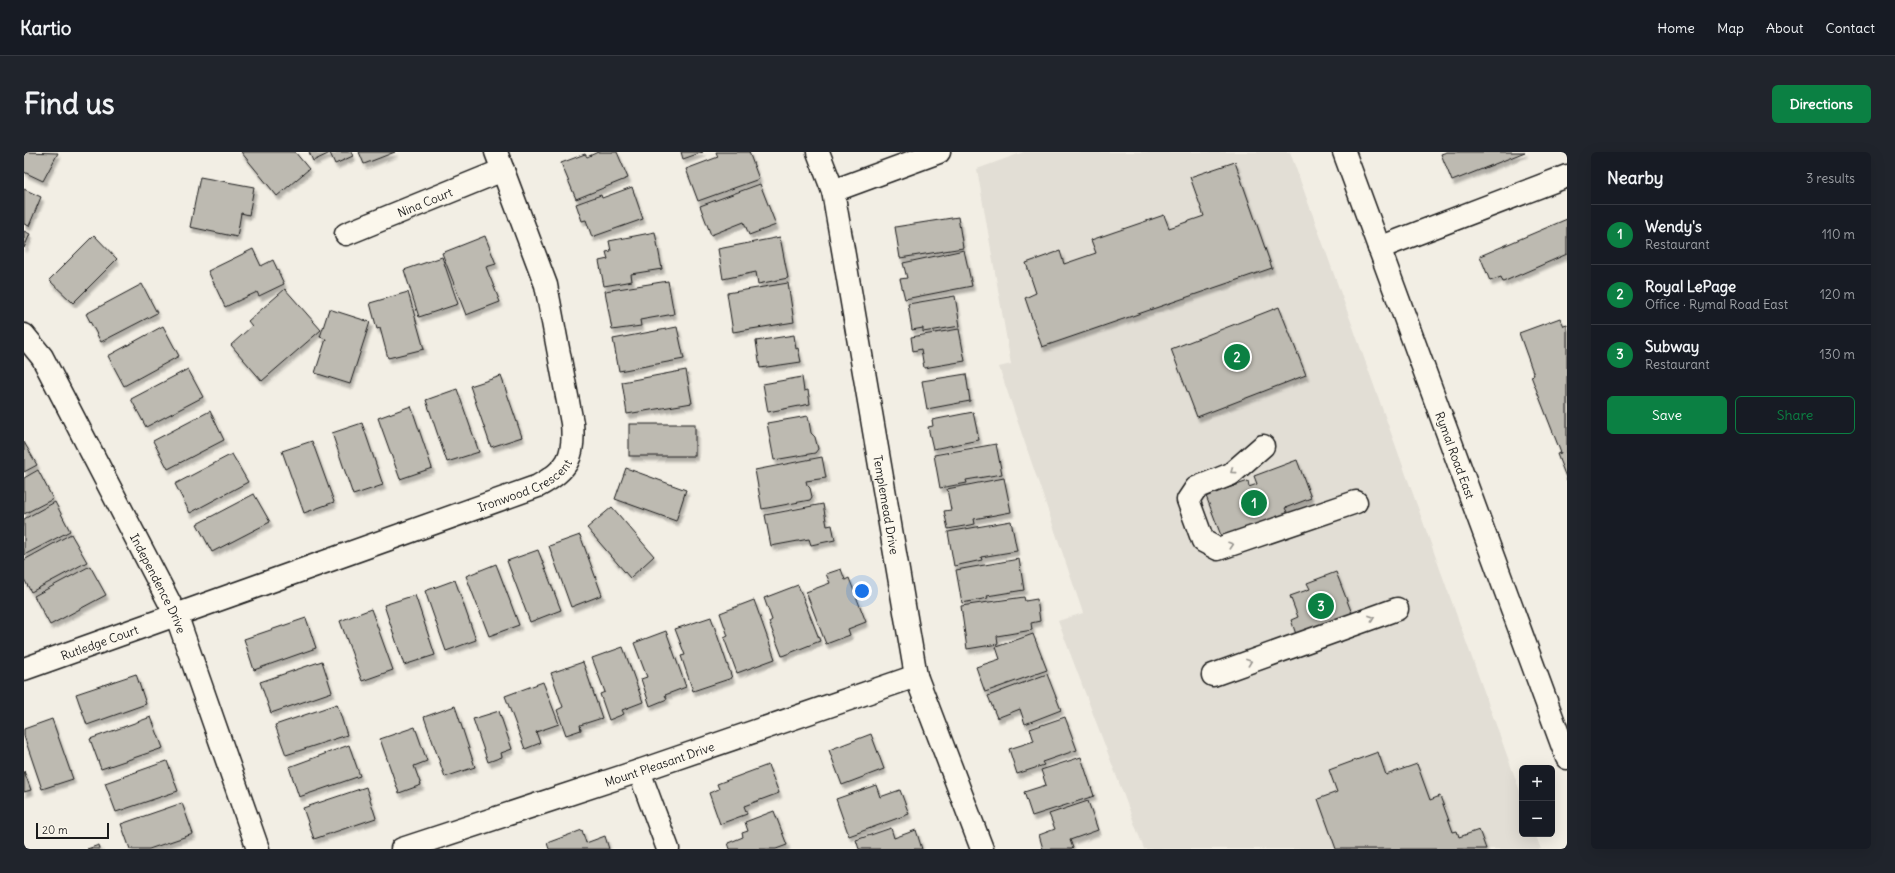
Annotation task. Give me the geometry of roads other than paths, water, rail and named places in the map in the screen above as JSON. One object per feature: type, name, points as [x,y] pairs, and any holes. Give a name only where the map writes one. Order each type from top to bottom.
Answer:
[{"type":"street","name":"Templemead Drive","points":[[818,152],[833,191],[916,676],[982,849]]},
{"type":"street","points":[[833,191],[939,152]]},
{"type":"street","name":"Rymal Road East","points":[[1344,152],[1567,758]]},
{"type":"street","name":"Nina Court","points":[[346,234],[499,161]]},
{"type":"street","name":"Ironwood Crescent","points":[[175,614],[538,486],[554,477],[568,461],[574,443],[572,423],[546,285],[499,161]]},
{"type":"street","points":[[1379,248],[1567,176]]},
{"type":"street","name":"Independence Drive","points":[[24,335],[42,357],[175,614],[258,849]]},
{"type":"street","points":[[1263,446],[1231,474],[1196,488],[1188,500],[1203,541],[1218,549],[1356,502]]},
{"type":"street","points":[[1213,675],[1397,609]]},
{"type":"street","name":"Rutledge Court","points":[[24,669],[175,614]]},
{"type":"street","name":"Mount Pleasant Drive","points":[[402,849],[916,676]]},
{"type":"street","points":[[639,770],[668,849]]},
{"type":"place","name":"Royal LePage","points":[[1237,357]]},
{"type":"place","name":"Wendy's","points":[[1254,503]]},
{"type":"place","name":"Subway","points":[[1321,606]]}]
